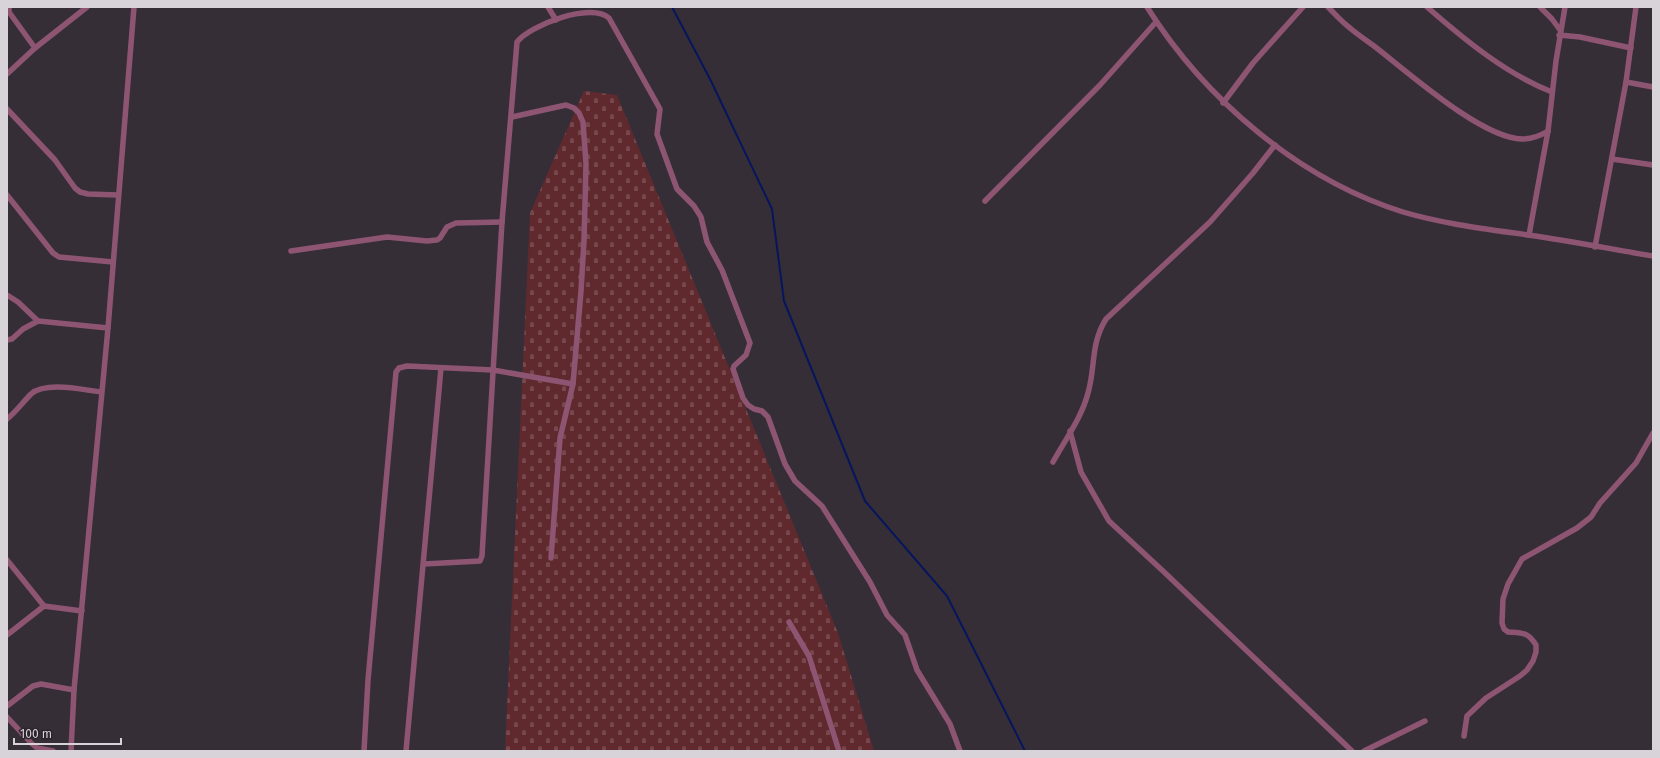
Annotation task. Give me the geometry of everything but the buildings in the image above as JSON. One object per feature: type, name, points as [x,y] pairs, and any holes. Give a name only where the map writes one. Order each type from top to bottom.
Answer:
[{"type":"street","points":[[7,74],[35,48],[87,7]]},
{"type":"street","points":[[70,751],[74,690],[108,328],[134,7]]},
{"type":"street","points":[[548,7],[556,20]]},
{"type":"street","points":[[1146,7],[1201,80],[1223,103],[1275,144],[1312,170],[1336,184],[1371,200],[1404,212],[1450,223],[1491,231],[1529,235],[1653,256]]},
{"type":"street","points":[[1223,103],[1253,63],[1303,7]]},
{"type":"street","points":[[1328,7],[1350,28],[1400,68],[1462,113],[1498,133],[1522,139],[1538,137],[1548,131]]},
{"type":"street","points":[[1427,7],[1459,34],[1514,73],[1532,84],[1552,92]]},
{"type":"street","points":[[1540,7],[1552,19],[1560,32],[1631,48]]},
{"type":"street","points":[[1529,235],[1548,131],[1560,32],[1565,7]]},
{"type":"street","points":[[1595,247],[1626,82],[1636,7]]},
{"type":"street","points":[[8,10],[35,48]]},
{"type":"street","points":[[424,564],[481,559],[502,222],[518,42],[522,36],[562,17],[596,12],[609,18],[660,109],[657,134],[677,189],[694,206],[701,217],[707,242],[722,270],[750,343],[746,355],[734,366],[733,369],[743,398],[748,405],[754,409],[762,411],[768,417],[784,464],[795,481],[822,506],[870,582],[887,615],[906,635],[917,670],[950,724],[960,751]]},
{"type":"street","points":[[985,201],[1100,85],[1156,22]]},
{"type":"street","points":[[1626,82],[1653,87]]},
{"type":"street","points":[[512,117],[566,105],[574,108],[579,113],[582,122],[586,164],[584,241],[573,384],[560,438],[552,558]]},
{"type":"street","points":[[7,109],[55,160],[75,188],[80,192],[88,194],[118,195]]},
{"type":"street","points":[[1052,462],[1070,431],[1088,394],[1093,373],[1094,345],[1100,328],[1106,319],[1210,222],[1253,173],[1275,144]]},
{"type":"street","points":[[1612,158],[1653,166]]},
{"type":"street","points":[[7,195],[53,253],[59,257],[113,262]]},
{"type":"street","points":[[291,251],[387,236],[428,241],[437,240],[447,227],[456,223],[502,222]]},
{"type":"street","points":[[7,295],[18,302],[38,322]]},
{"type":"street","points":[[7,340],[12,339],[23,329],[38,322],[108,328]]},
{"type":"street","points":[[364,751],[368,680],[396,372],[399,368],[406,366],[493,370],[573,384]]},
{"type":"street","points":[[406,751],[441,368]]},
{"type":"street","points":[[7,419],[32,394],[41,389],[50,387],[101,392]]},
{"type":"street","points":[[1070,431],[1081,472],[1109,521],[1352,751]]},
{"type":"street","points":[[1464,736],[1467,716],[1486,698],[1520,676],[1530,666],[1534,657],[1536,645],[1533,641],[1523,632],[1508,632],[1504,629],[1502,623],[1503,599],[1508,584],[1522,559],[1577,528],[1591,517],[1600,503],[1636,463],[1653,433]]},
{"type":"street","points":[[7,560],[44,606],[82,611]]},
{"type":"street","points":[[7,635],[44,606]]},
{"type":"street","points":[[789,622],[809,656],[839,751]]},
{"type":"street","points":[[7,706],[33,686],[41,684],[74,690]]},
{"type":"street","points":[[7,717],[37,748],[54,751]]},
{"type":"street","points":[[1364,751],[1425,721]]},
{"type":"green space","points":[[584,91],[617,95],[838,633],[874,751],[505,751],[530,213]]},
{"type":"waterway","points":[[672,7],[710,79],[772,209],[784,301],[865,501],[947,596],[1025,751]]}]
